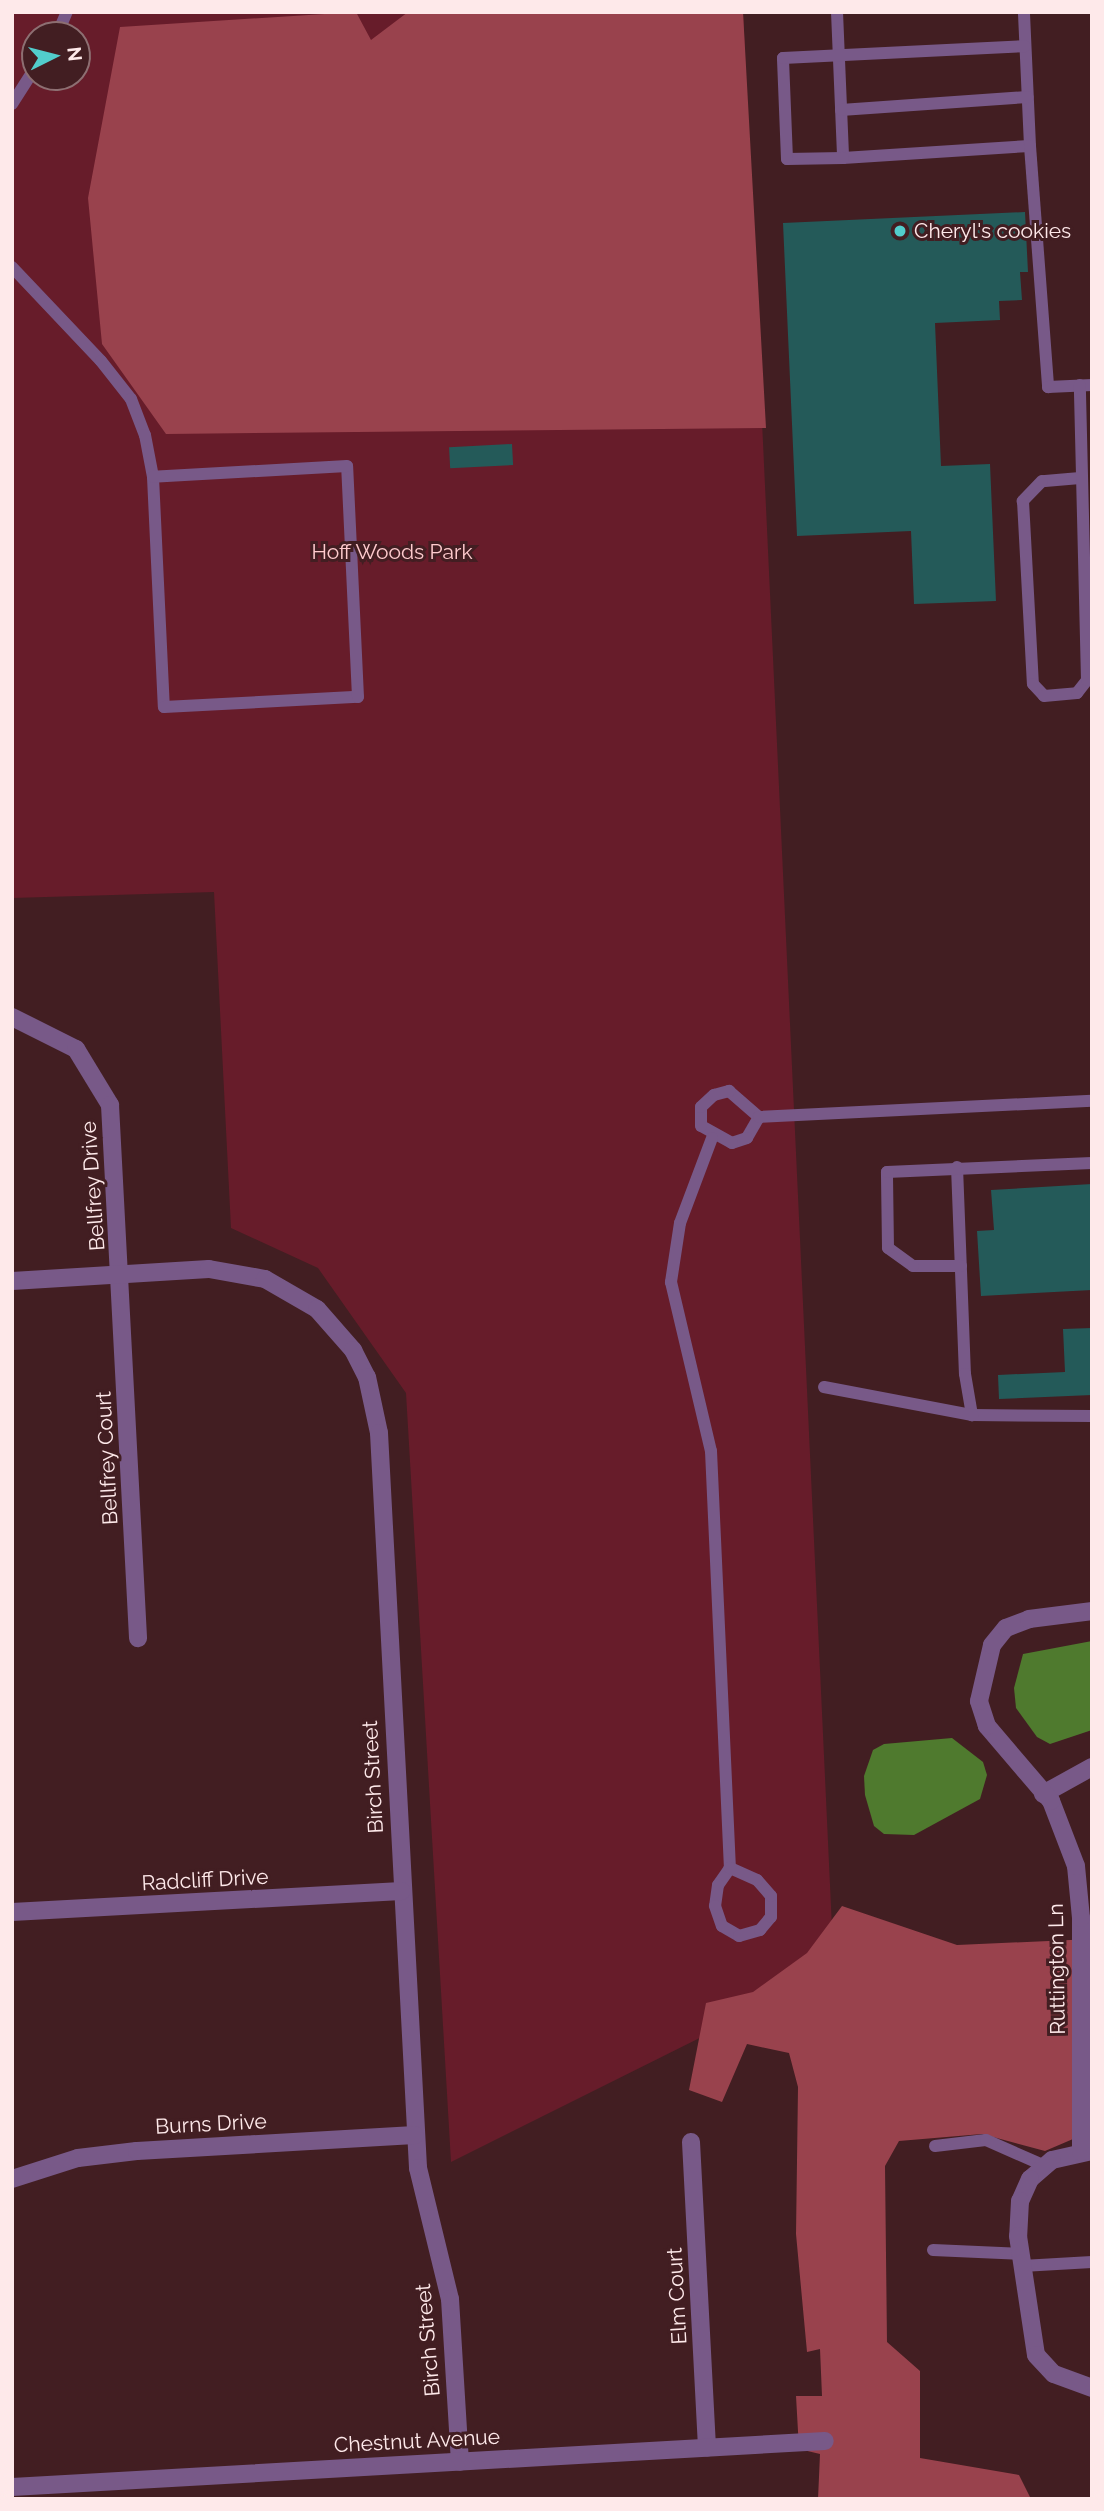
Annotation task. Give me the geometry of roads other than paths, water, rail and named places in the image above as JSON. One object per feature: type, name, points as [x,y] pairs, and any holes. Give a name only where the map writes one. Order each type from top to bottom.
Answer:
[{"type":"street","name":"Bellfrey Drive","points":[[12,1017],[76,1049],[104,1089],[115,1139],[121,1275]]},
{"type":"street","name":"Birch Street","points":[[12,1281],[209,1269],[265,1279],[317,1309],[353,1350],[367,1377],[379,1433],[415,2135],[421,2191],[450,2299],[460,2462]]},
{"type":"street","name":"Bellfrey Court","points":[[121,1275],[138,1638]]},
{"type":"street","name":"Ruttington Ln","points":[[1081,2152],[1077,1879],[1051,1801],[1013,1762],[979,1710],[985,1664],[992,1644],[1006,1628],[1029,1619],[1092,1611]]},
{"type":"street","points":[[1043,1794],[1092,1767]]},
{"type":"street","name":"Radcliff Drive","points":[[12,1912],[401,1891]]},
{"type":"street","name":"Burns Drive","points":[[12,2179],[78,2158],[137,2151],[415,2135]]},
{"type":"street","name":"Elm Court","points":[[691,2142],[707,2448]]},
{"type":"street","points":[[1081,2152],[1045,2166],[1030,2179],[1020,2201],[1021,2260],[1036,2355],[1054,2374],[1092,2388]]},
{"type":"street","name":"Chestnut Avenue","points":[[12,2487],[825,2441]]},
{"type":"lane","points":[[837,12],[843,158]]},
{"type":"lane","points":[[1024,12],[1030,146],[1048,387],[1086,385],[1080,478],[1087,680],[1077,693],[1044,696],[1033,684],[1023,501],[1042,481],[1080,478]]},
{"type":"lane","points":[[1025,46],[783,58],[787,159],[1030,146]]},
{"type":"lane","points":[[841,110],[1028,97]]},
{"type":"lane","points":[[12,267],[131,399],[153,477],[164,707],[358,697],[347,466],[153,477]]},
{"type":"lane","points":[[759,1117],[747,1138],[732,1143],[712,1138],[701,1126],[701,1107],[714,1095],[729,1091],[759,1117],[1092,1101]]},
{"type":"lane","points":[[712,1138],[680,1223],[671,1282],[711,1451],[730,1868],[718,1885],[715,1906],[722,1926],[739,1936],[760,1930],[771,1917],[771,1896],[757,1880],[730,1868]]},
{"type":"lane","points":[[961,1266],[913,1266],[888,1248],[887,1172],[1092,1163]]},
{"type":"lane","points":[[957,1167],[972,1415]]},
{"type":"lane","points":[[824,1387],[972,1415],[1092,1416]]},
{"type":"lane","points":[[935,2146],[986,2140],[1045,2166]]},
{"type":"lane","points":[[933,2250],[1021,2260],[1092,2262]]},
{"type":"place","name":"Cheryl's cookies","points":[[900,231]]},
{"type":"park label","name":"Hoff Woods Park","points":[[392,552]]}]
